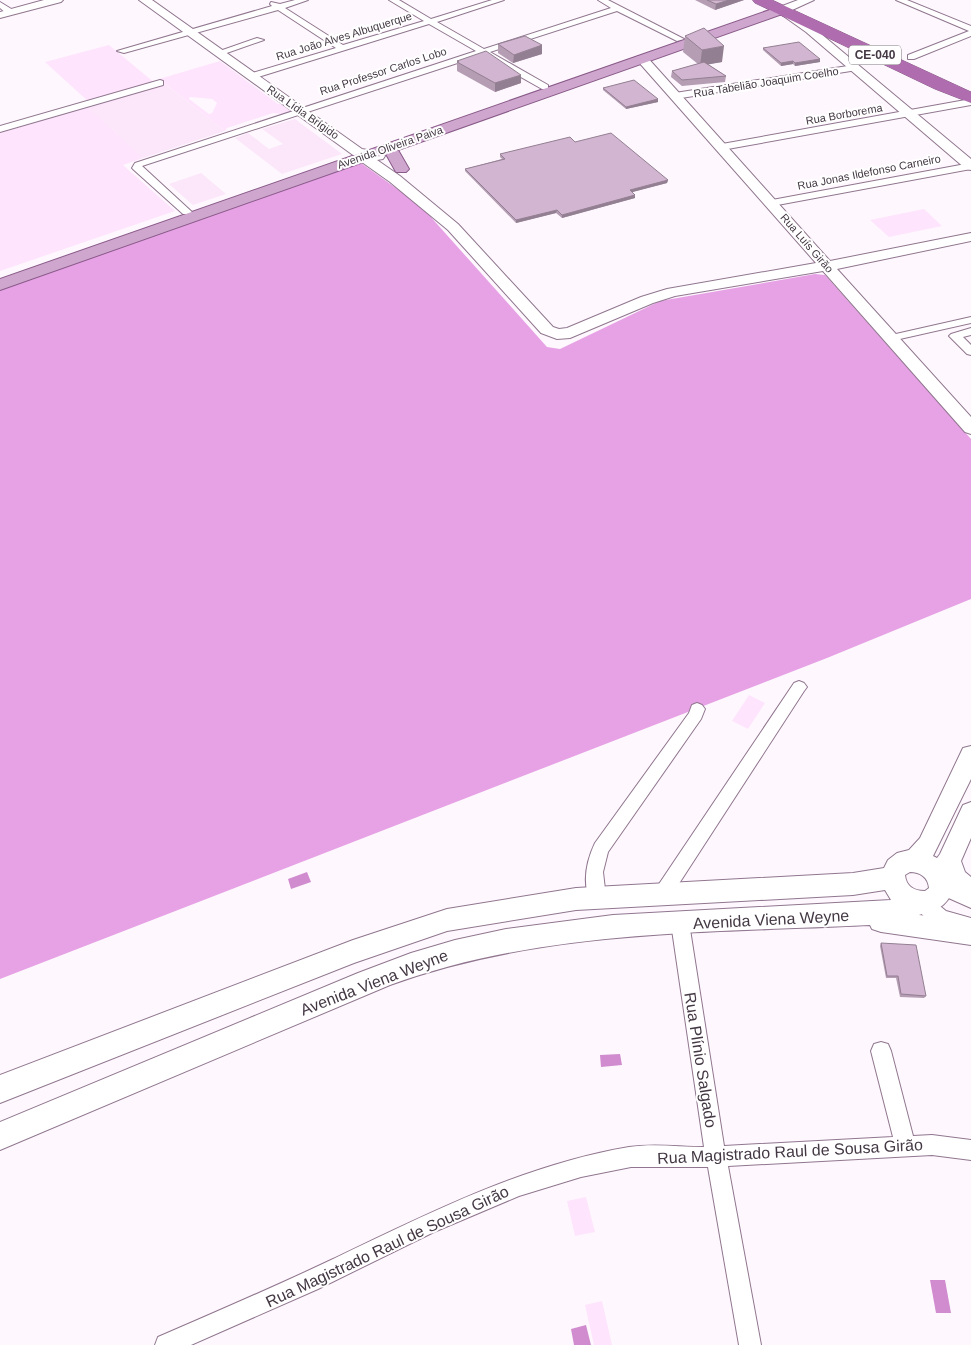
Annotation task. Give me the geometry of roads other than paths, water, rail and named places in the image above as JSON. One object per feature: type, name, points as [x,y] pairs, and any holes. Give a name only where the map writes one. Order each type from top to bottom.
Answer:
[{"type":"highway","name":"CE-040","points":[[760,0],[788,3],[911,57],[965,88]]},
{"type":"highway","name":"CE-040","points":[[788,3],[886,60],[965,88]]},
{"type":"main road","name":"Avenida Oliveira Paiva","points":[[0,285],[544,87],[788,3]]},
{"type":"main road","name":"Avenida Oliveira Paiva","points":[[0,277],[187,212],[364,154],[390,148],[642,59],[788,3]]},
{"type":"main road","points":[[390,148],[402,174]]},
{"type":"street","points":[[0,4],[5,13],[58,0]]},
{"type":"street","name":"Rua Lídia Brígido","points":[[145,0],[364,154],[402,174],[547,330],[557,334],[570,333],[647,300],[672,292],[828,266]]},
{"type":"street","points":[[269,0],[342,48]]},
{"type":"street","points":[[121,51],[304,0]]},
{"type":"street","points":[[393,0],[544,87]]},
{"type":"street","name":"Rua João Alves Albuquerque","points":[[252,76],[500,0]]},
{"type":"street","points":[[602,0],[680,39]]},
{"type":"street","points":[[900,0],[971,29]]},
{"type":"street","points":[[788,3],[810,30],[971,155]]},
{"type":"street","name":"Rua Professor Carlos Lobo","points":[[187,212],[137,168],[138,165],[142,162],[618,8]]},
{"type":"street","points":[[911,57],[971,34]]},
{"type":"street","points":[[218,53],[260,40]]},
{"type":"street","name":"Rua Luís Girão","points":[[642,59],[969,423]]},
{"type":"street","name":"Rua Tabelião Joaquim Coelho","points":[[675,96],[859,67],[886,60]]},
{"type":"street","points":[[0,129],[160,83]]},
{"type":"street","name":"Rua Borborema","points":[[722,147],[971,102]]},
{"type":"street","points":[[915,113],[971,166]]},
{"type":"street","name":"Rua Jonas Ildefonso Carneiro","points":[[772,203],[971,166]]},
{"type":"street","points":[[828,266],[971,237]]},
{"type":"street","points":[[891,338],[971,320]]},
{"type":"street","points":[[971,331],[958,333],[955,336],[971,352]]},
{"type":"street","points":[[663,893],[799,687]]},
{"type":"street","points":[[579,931],[571,914],[586,899],[600,848],[696,715],[697,709]]},
{"type":"street","points":[[915,861],[928,845],[971,755]]},
{"type":"street","points":[[920,903],[934,900],[939,894],[943,875],[971,812]]},
{"type":"street","points":[[971,900],[943,875],[925,864],[915,861],[899,864],[894,870],[892,877],[894,885],[908,899],[920,903],[941,918],[971,926]]},
{"type":"street","points":[[943,875],[956,879],[971,891]]},
{"type":"street","points":[[0,1089],[409,932],[447,920],[520,906],[586,899],[663,893],[853,884],[873,882],[892,877]]},
{"type":"street","name":"Avenida Viena Weyne","points":[[0,1136],[388,974],[456,951],[579,931],[680,923],[859,915],[895,911],[920,903]]},
{"type":"street","points":[[520,906],[531,916],[534,923],[531,938]]},
{"type":"street","points":[[859,915],[879,920],[971,933]]},
{"type":"street","name":"Rua Plínio Salgado","points":[[680,923],[716,1157],[750,1345]]},
{"type":"street","points":[[881,1051],[906,1147]]},
{"type":"street","name":"Rua Magistrado Raul de Sousa Girão","points":[[166,1345],[310,1281],[426,1225],[518,1186],[581,1167],[631,1157],[716,1157],[932,1145],[971,1150]]}]
